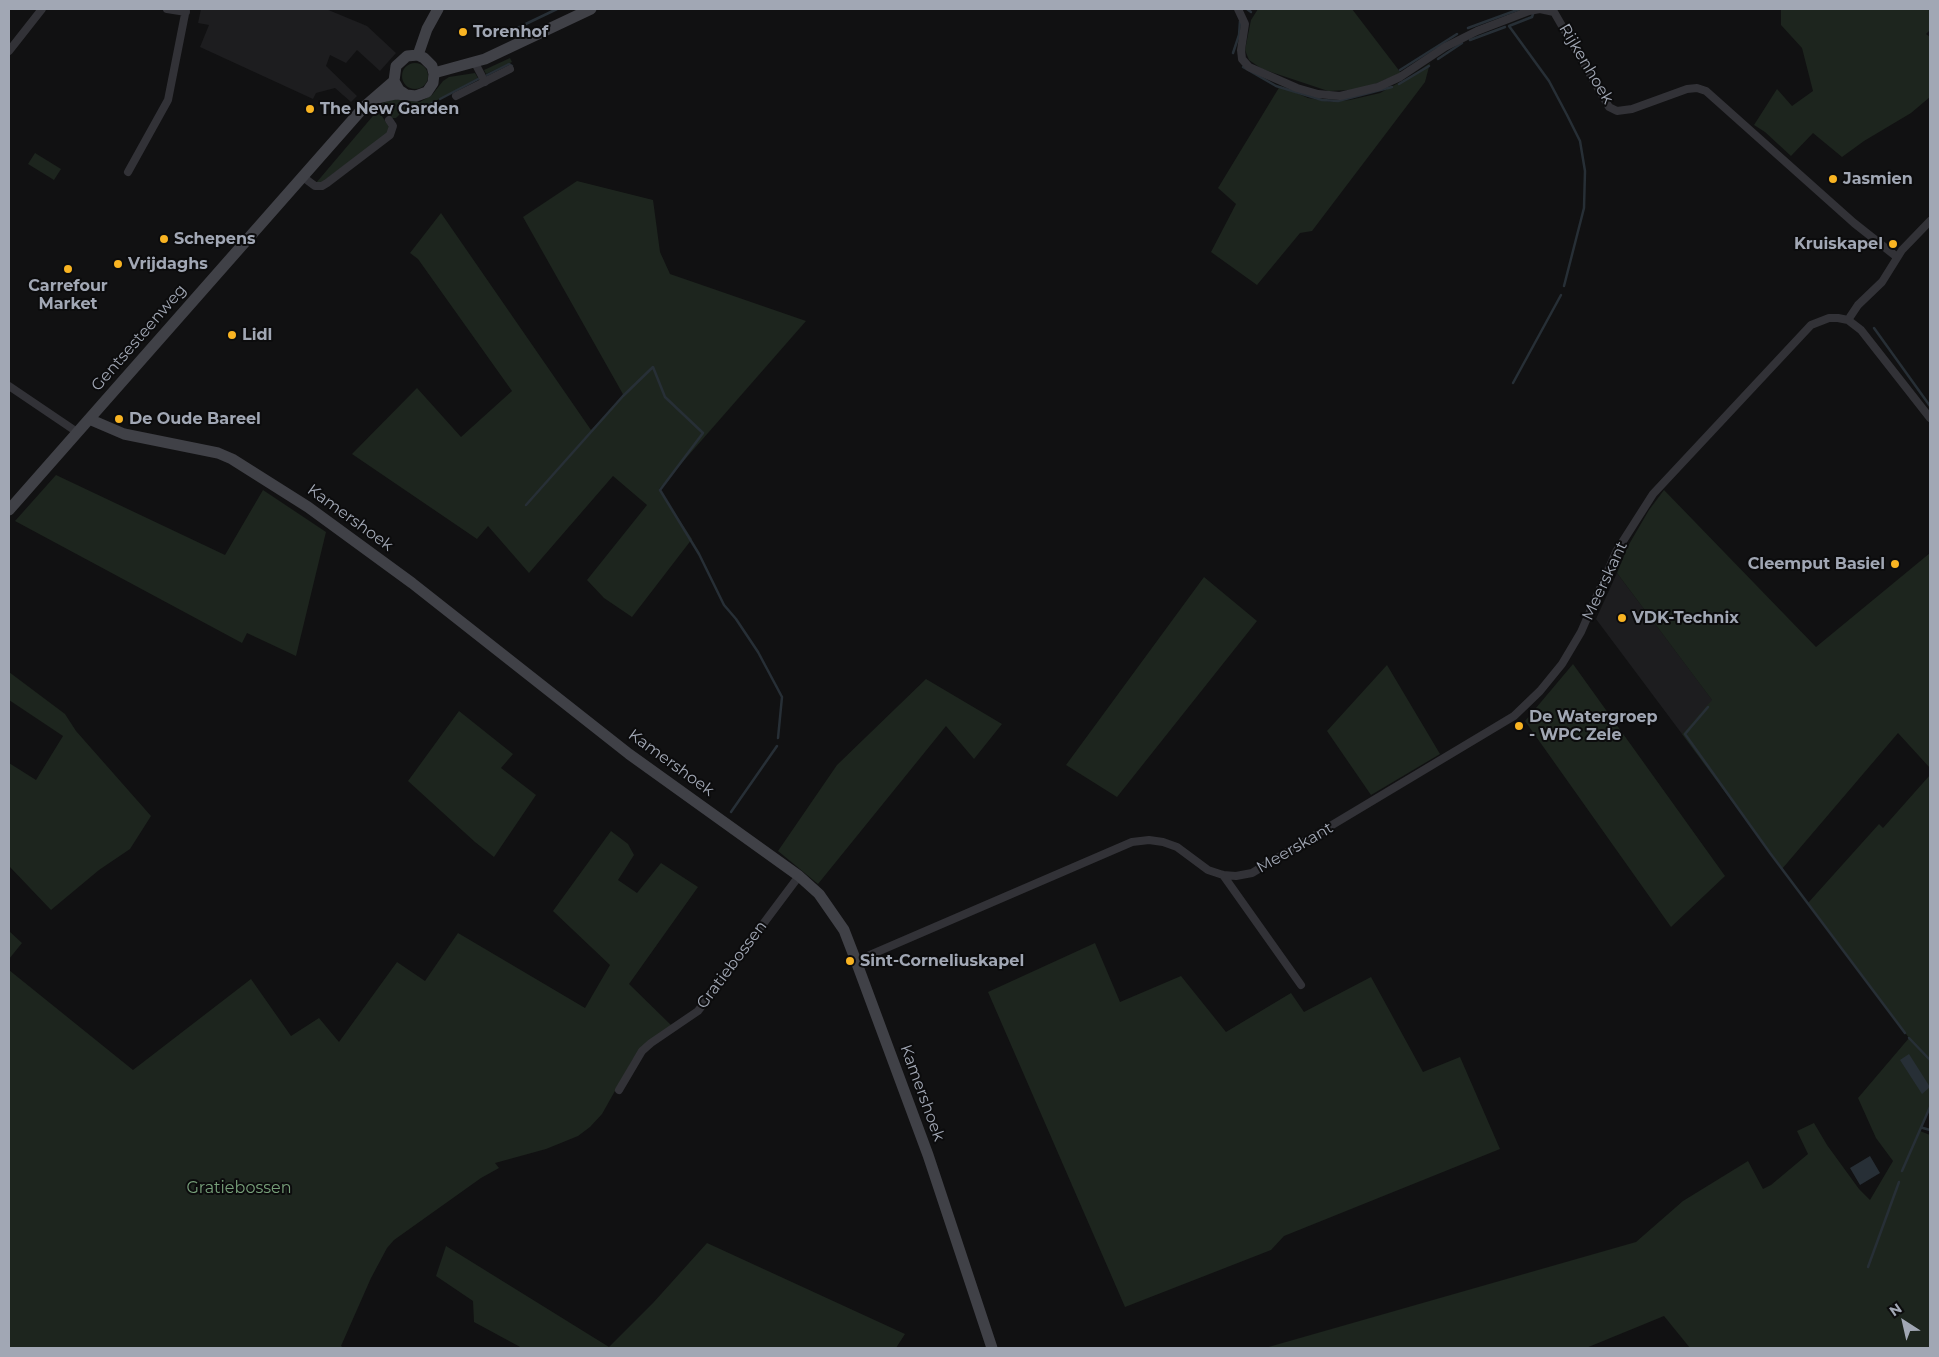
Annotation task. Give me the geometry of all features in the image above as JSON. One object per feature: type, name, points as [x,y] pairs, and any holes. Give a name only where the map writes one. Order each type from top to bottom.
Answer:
[{"type":"street","points":[[9,51],[42,9]]},
{"type":"street","points":[[128,172],[168,100],[186,10],[167,9]]},
{"type":"street","points":[[374,99],[393,94],[416,96],[427,92],[433,83],[434,72],[430,63],[418,55],[426,29],[438,9]]},
{"type":"street","points":[[434,72],[475,64],[591,9]]},
{"type":"street","name":"Rijkenhoek","points":[[1238,9],[1245,24],[1241,50],[1242,59],[1249,67],[1297,88],[1318,94],[1340,96],[1378,87],[1400,77],[1445,47],[1477,31],[1529,11],[1540,9],[1554,12],[1609,107],[1617,111],[1632,109],[1687,88],[1697,88],[1706,91],[1854,223],[1897,257]]},
{"type":"street","name":"Gentsesteenweg","points":[[9,510],[364,107],[394,81],[394,71],[400,60],[407,56],[418,55]]},
{"type":"street","points":[[475,64],[485,82]]},
{"type":"street","points":[[456,96],[510,69]]},
{"type":"street","points":[[394,81],[399,90],[405,94]]},
{"type":"street","points":[[303,177],[314,186],[322,186],[327,183],[390,135],[393,129],[389,120]]},
{"type":"street","points":[[1930,221],[1897,257],[1882,282],[1858,305],[1848,320],[1862,330],[1930,418]]},
{"type":"street","name":"Meerskant","points":[[856,961],[1132,842],[1150,840],[1177,847],[1208,870],[1223,875],[1236,876],[1252,873],[1323,832],[1524,708],[1567,656],[1581,632],[1616,552],[1653,494],[1811,325],[1829,318],[1848,320]]},
{"type":"street","points":[[9,386],[77,432]]},
{"type":"street","name":"Kamershoek","points":[[89,419],[124,434],[218,453],[232,459],[308,507],[412,583],[629,754],[799,876],[829,905],[844,930],[928,1155],[992,1348]]},
{"type":"street","name":"Meerskant","points":[[1223,875],[1301,985]]},
{"type":"street","name":"Gratiebossen","points":[[619,1090],[642,1051],[698,1011],[799,876]]},
{"type":"shaded area","points":[[201,9],[326,9],[367,26],[396,53],[380,71],[357,50],[346,63],[330,55],[326,66],[357,96],[351,102],[335,88],[316,93],[313,99],[200,47],[209,25],[198,23]]},
{"type":"shaded area","points":[[1617,573],[1713,701],[1682,734],[1596,619]]},
{"type":"shaded area","points":[[1909,1054],[1930,1087],[1922,1094],[1900,1060]]},
{"type":"shaded area","points":[[1870,1156],[1880,1173],[1860,1185],[1850,1168]]},
{"type":"green space","points":[[1258,9],[1352,9],[1401,73],[1370,86],[1351,90],[1328,91],[1262,69],[1249,60],[1245,50],[1251,20]]},
{"type":"green space","points":[[1781,9],[1930,9],[1930,30],[1926,34],[1930,37],[1930,97],[1911,113],[1864,141],[1842,157],[1813,133],[1791,156],[1765,132],[1754,125],[1777,89],[1792,106],[1813,91],[1802,48],[1781,25]]},
{"type":"green space","points":[[510,58],[512,62],[486,74],[484,70]]},
{"type":"green space","points":[[415,63],[425,66],[428,76],[425,86],[415,89],[405,86],[402,76],[405,66]]},
{"type":"green space","points":[[1430,63],[1425,82],[1312,231],[1300,233],[1257,285],[1211,252],[1236,204],[1218,188],[1280,86],[1308,98],[1331,102],[1350,100],[1380,93]]},
{"type":"green space","points":[[475,73],[478,78],[410,115],[402,112],[396,118],[391,118],[380,104],[394,99],[420,102],[432,95],[443,81],[449,77]]},
{"type":"green space","points":[[378,110],[389,127],[388,133],[322,182],[316,183]]},
{"type":"green space","points":[[35,153],[61,169],[54,180],[28,164]]},
{"type":"green space","points":[[577,181],[653,200],[660,252],[670,274],[806,321],[659,489],[692,539],[632,617],[604,598],[587,580],[647,505],[613,476],[529,573],[488,526],[477,539],[352,454],[417,388],[461,437],[512,391],[418,259],[410,253],[441,213],[591,430],[624,396],[523,217]]},
{"type":"green space","points":[[56,475],[225,555],[263,490],[326,532],[296,656],[247,633],[242,643],[15,521]]},
{"type":"green space","points":[[1664,490],[1816,647],[1930,553],[1930,768],[1898,733],[1782,869],[1682,734],[1712,700],[1617,573],[1628,546],[1649,510]]},
{"type":"green space","points":[[1204,577],[1257,621],[1117,797],[1066,765]]},
{"type":"green space","points":[[1573,664],[1725,876],[1671,927],[1525,721]]},
{"type":"green space","points":[[1387,665],[1440,754],[1371,795],[1327,731]]},
{"type":"green space","points":[[9,672],[65,714],[76,731],[151,816],[130,849],[99,870],[51,910],[9,866],[9,763],[36,780],[63,736],[9,700]]},
{"type":"green space","points":[[926,679],[1002,724],[974,759],[946,726],[818,884],[778,851],[837,765]]},
{"type":"green space","points":[[459,711],[513,754],[501,768],[536,795],[494,857],[408,781]]},
{"type":"green space","points":[[1930,775],[1930,1109],[1920,1131],[1930,1135],[1930,1348],[1690,1348],[1664,1316],[1586,1348],[1265,1348],[1636,1242],[1683,1201],[1748,1161],[1763,1189],[1771,1185],[1808,1154],[1797,1131],[1814,1123],[1827,1145],[1859,1189],[1870,1200],[1893,1161],[1876,1138],[1858,1098],[1909,1038],[1808,903],[1879,824],[1883,828]]},
{"type":"green space","name":"Gratiebossen","points":[[611,831],[628,844],[634,855],[618,880],[637,893],[661,863],[698,887],[629,984],[672,1026],[633,1059],[602,1114],[590,1127],[578,1136],[546,1149],[495,1163],[499,1168],[481,1178],[394,1240],[387,1248],[371,1278],[341,1346],[344,1348],[9,1348],[9,970],[133,1070],[251,979],[291,1036],[319,1018],[339,1042],[397,962],[425,981],[458,933],[585,1008],[610,965],[553,911]]},
{"type":"green space","points":[[9,931],[22,943],[9,959]]},
{"type":"green space","points":[[1095,943],[1120,1002],[1181,976],[1226,1032],[1291,993],[1304,1012],[1371,977],[1423,1072],[1460,1057],[1500,1149],[1284,1236],[1271,1250],[1125,1307],[988,992]]},
{"type":"green space","points":[[707,1243],[905,1334],[896,1348],[522,1348],[474,1322],[473,1301],[436,1276],[446,1246],[609,1347],[653,1303]]},
{"type":"waterway","points":[[507,33],[557,9]]},
{"type":"waterway","points":[[1247,9],[1251,12]]},
{"type":"waterway","points":[[1468,28],[1520,9]]},
{"type":"waterway","points":[[1533,14],[1532,17],[1509,26],[1549,81],[1567,115],[1580,141],[1585,171],[1584,208],[1564,286]]},
{"type":"waterway","points":[[1233,53],[1239,35],[1240,21]]},
{"type":"waterway","points":[[1470,40],[1505,27]]},
{"type":"waterway","points":[[1400,70],[1457,34]]},
{"type":"waterway","points":[[1438,59],[1462,43]]},
{"type":"waterway","points":[[487,75],[509,64],[512,66]]},
{"type":"waterway","points":[[1399,84],[1429,66]]},
{"type":"waterway","points":[[1243,67],[1276,86],[1322,100],[1338,101],[1392,87]]},
{"type":"waterway","points":[[440,99],[478,79]]},
{"type":"waterway","points":[[413,114],[434,102]]},
{"type":"waterway","points":[[1513,383],[1561,295]]},
{"type":"waterway","points":[[1874,328],[1930,406]]},
{"type":"waterway","points":[[526,505],[623,396],[653,367],[665,397],[703,433],[660,490],[699,554],[724,605],[736,619],[758,652],[782,697],[778,738]]},
{"type":"waterway","points":[[1708,707],[1685,734],[1770,853],[1905,1033]]},
{"type":"waterway","points":[[731,812],[777,746]]},
{"type":"waterway","points":[[1909,1038],[1930,1060]]},
{"type":"waterway","points":[[1902,1171],[1930,1107]]},
{"type":"waterway","points":[[1923,1128],[1930,1130]]},
{"type":"waterway","points":[[1868,1267],[1899,1182]]},
{"type":"place","name":"Torenhof","points":[[463,32]]},
{"type":"place","name":"The New Garden","points":[[310,109]]},
{"type":"place","name":"Jasmien","points":[[1833,179]]},
{"type":"place","name":"Schepens","points":[[164,239]]},
{"type":"place","name":"Kruiskapel","points":[[1893,244]]},
{"type":"place","name":"Vrijdaghs","points":[[118,264]]},
{"type":"place","name":"Carrefour Market","points":[[68,269]]},
{"type":"place","name":"Lidl","points":[[232,335]]},
{"type":"place","name":"De Oude Bareel","points":[[119,419]]},
{"type":"place","name":"Cleemput Basiel","points":[[1895,564]]},
{"type":"place","name":"VDK-Technix","points":[[1622,618]]},
{"type":"place","name":"De Watergroep - WPC Zele","points":[[1519,726]]},
{"type":"place","name":"Sint-Corneliuskapel","points":[[850,961]]}]
